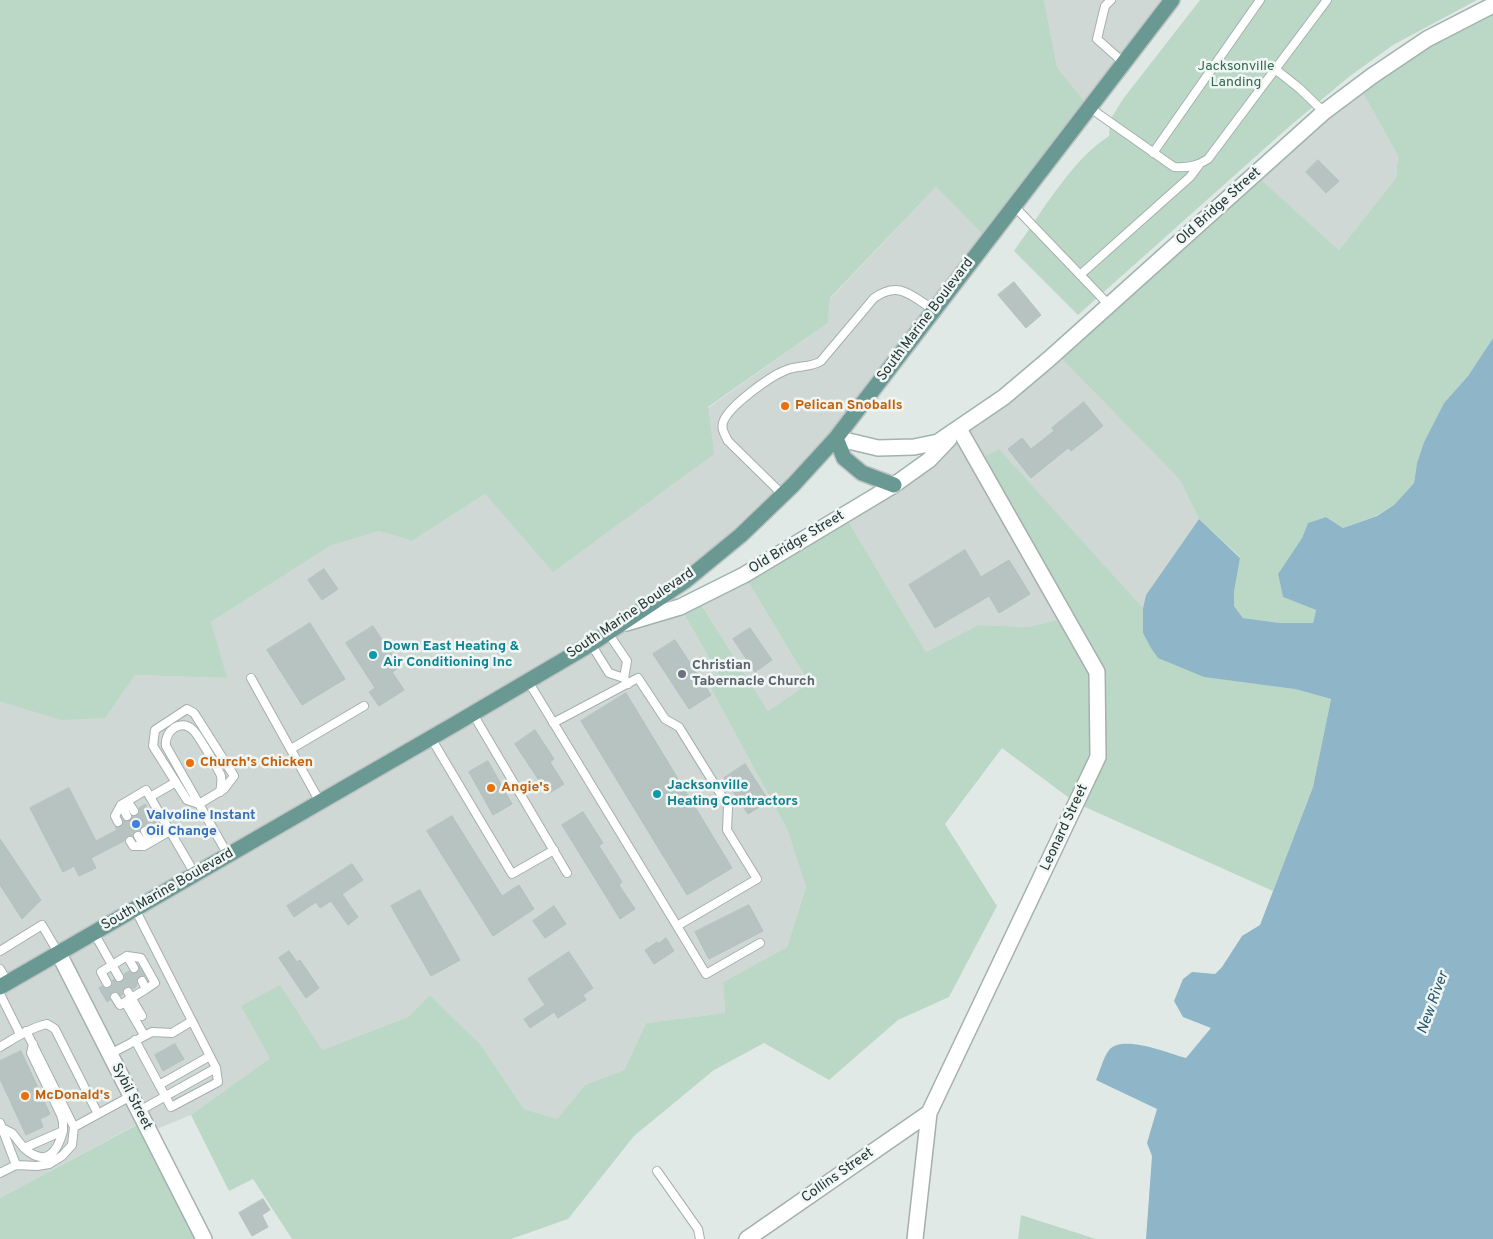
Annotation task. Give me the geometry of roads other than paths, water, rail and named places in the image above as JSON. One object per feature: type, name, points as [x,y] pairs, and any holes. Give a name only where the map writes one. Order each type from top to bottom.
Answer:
[{"type":"main road","name":"South Marine Boulevard","points":[[3,988],[135,909],[591,644],[685,581],[741,535],[783,495],[836,438],[1172,0]]},
{"type":"main road","points":[[836,438],[844,458],[862,473],[894,485]]},
{"type":"street","name":"Old Bridge Street","points":[[836,438],[878,448],[914,446],[938,442],[959,429],[1011,390],[1109,305],[1324,112],[1372,76],[1426,40],[1493,5]]},
{"type":"street","name":"Old Bridge Street","points":[[612,629],[680,607],[744,575],[894,485],[930,460],[959,429]]},
{"type":"street","name":"Leonard Street","points":[[916,1239],[929,1113],[1098,757],[1097,672],[959,429]]},
{"type":"street","name":"Sybil Street","points":[[59,954],[204,1239]]},
{"type":"street","name":"Collins Street","points":[[747,1239],[929,1113]]},
{"type":"lane","points":[[1111,0],[1105,6],[1096,39],[1124,63]]},
{"type":"lane","points":[[1153,153],[1260,0]]},
{"type":"lane","points":[[1080,275],[1190,177],[1199,165],[1208,159],[1327,0]]},
{"type":"lane","points":[[1275,69],[1299,88],[1324,112]]},
{"type":"lane","points":[[1090,108],[1174,167],[1187,168],[1199,165]]},
{"type":"lane","points":[[1014,206],[1109,305]]},
{"type":"lane","points":[[783,495],[728,441],[723,430],[724,420],[738,404],[770,378],[785,370],[816,364],[821,361],[874,298],[886,290],[902,290],[934,310]]},
{"type":"lane","points":[[612,629],[627,661],[626,681]]},
{"type":"lane","points":[[591,644],[610,673],[626,681]]},
{"type":"lane","points":[[251,678],[320,802]]},
{"type":"lane","points":[[553,723],[626,681],[638,678],[665,719],[679,727],[728,806],[727,830],[757,879],[677,926]]},
{"type":"lane","points":[[528,680],[706,974],[760,943]]},
{"type":"lane","points":[[290,749],[364,706]]},
{"type":"lane","points":[[187,708],[194,713],[234,776],[220,792],[199,804],[187,800],[153,746],[155,730],[187,708]]},
{"type":"lane","points":[[473,714],[567,872]]},
{"type":"lane","points":[[220,792],[222,777],[193,729],[183,725],[176,727],[165,739],[166,746],[228,855]]},
{"type":"lane","points":[[431,738],[512,874],[554,850]]},
{"type":"lane","points":[[118,822],[115,816],[121,805],[176,782]]},
{"type":"lane","points":[[148,794],[195,874]]},
{"type":"lane","points":[[121,805],[130,806],[130,814]]},
{"type":"lane","points":[[130,841],[133,846],[144,846],[170,831]]},
{"type":"lane","points":[[141,833],[148,837],[144,846]]},
{"type":"lane","points":[[135,909],[216,1068],[218,1082],[171,1107],[135,1040]]},
{"type":"lane","points":[[0,951],[42,925],[59,954]]},
{"type":"lane","points":[[94,933],[119,976]]},
{"type":"lane","points":[[126,956],[134,968]]},
{"type":"lane","points":[[108,983],[101,972],[126,956],[141,958],[155,983],[128,997],[120,1005],[115,997]]},
{"type":"lane","points":[[0,969],[3,988],[23,1033],[33,1044],[74,1126],[72,1145],[62,1156],[49,1164],[16,1165],[0,1173]]},
{"type":"lane","points":[[142,981],[146,989]]},
{"type":"lane","points":[[128,997],[148,1031]]},
{"type":"lane","points":[[128,997],[142,1016]]},
{"type":"lane","points":[[110,1054],[148,1031],[172,1033],[192,1021]]},
{"type":"lane","points":[[0,1047],[23,1033],[47,1024],[55,1029],[98,1114]]},
{"type":"lane","points":[[1,1125],[12,1133],[24,1148],[38,1158],[46,1157],[55,1151],[60,1144],[63,1122],[31,1053],[33,1044]]},
{"type":"lane","points":[[159,1085],[210,1056]]},
{"type":"lane","points":[[139,1111],[216,1068]]},
{"type":"lane","points":[[74,1126],[131,1096]]},
{"type":"lane","points":[[1,1125],[16,1165]]},
{"type":"lane","points":[[24,1148],[63,1131]]},
{"type":"lane","points":[[657,1170],[698,1229],[700,1239]]},
{"type":"water","name":"New River","points":[[1493,338],[1493,1239],[1146,1239],[1152,1156],[1147,1143],[1157,1109],[1096,1080],[1107,1053],[1115,1046],[1134,1044],[1146,1046],[1186,1058],[1211,1028],[1183,1017],[1174,1001],[1183,979],[1192,972],[1215,974],[1222,967],[1242,936],[1260,925],[1313,787],[1331,699],[1295,689],[1204,677],[1158,658],[1143,633],[1143,608],[1146,595],[1199,519],[1240,558],[1234,592],[1234,606],[1243,618],[1280,623],[1313,623],[1316,610],[1283,597],[1278,574],[1302,538],[1308,523],[1326,517],[1343,528],[1377,516],[1394,505],[1414,483],[1417,463],[1424,442],[1444,403],[1468,376]]},
{"type":"place","name":"Pelican Snoballs","points":[[785,406]]},
{"type":"place","name":"Down East Heating & Air Conditioning Inc","points":[[373,655]]},
{"type":"place","name":"Christian Tabernacle Church","points":[[682,674]]},
{"type":"place","name":"Church's Chicken","points":[[190,763]]},
{"type":"place","name":"Angie's","points":[[491,788]]},
{"type":"place","name":"Jacksonville Heating Contractors","points":[[657,794]]},
{"type":"place","name":"Valvoline Instant Oil Change","points":[[136,824]]},
{"type":"place","name":"McDonald's","points":[[25,1096]]},
{"type":"park label","name":"Jacksonville Landing","points":[[1236,76]]}]
